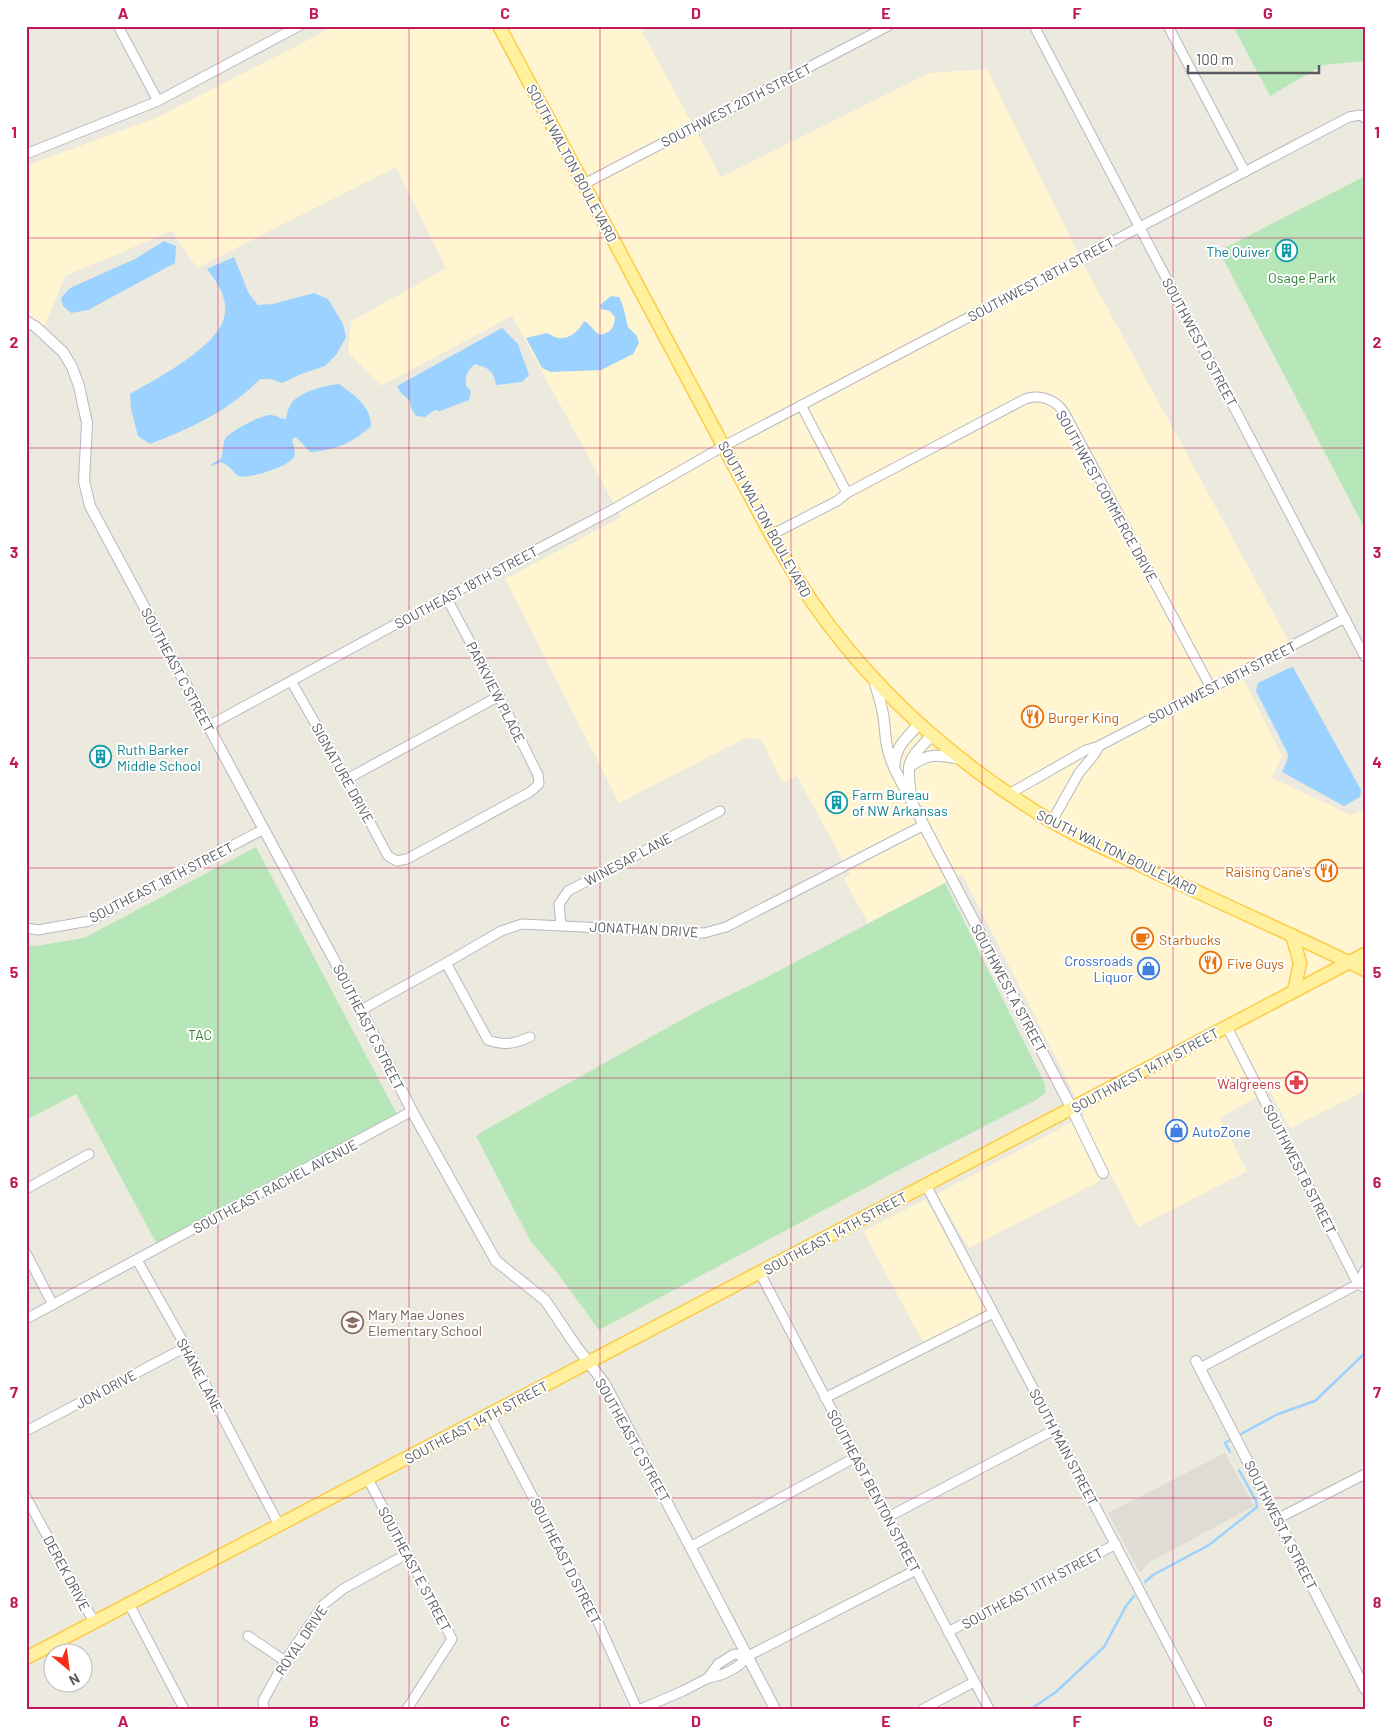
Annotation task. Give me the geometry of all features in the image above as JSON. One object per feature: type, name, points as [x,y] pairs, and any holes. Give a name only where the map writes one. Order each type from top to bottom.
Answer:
[{"type":"main road","name":"SOUTH WALTON BOULEVARD","points":[[499,26],[771,535],[812,602],[835,633],[874,679],[919,724],[960,759],[1009,794],[1052,821],[1365,970]]},
{"type":"main road","points":[[1292,935],[1300,964],[1294,991]]},
{"type":"main road","name":"SOUTHWEST 14TH STREET","points":[[926,1185],[1365,954]]},
{"type":"main road","name":"SOUTHEAST 14TH STREET","points":[[26,1658],[926,1185]]},
{"type":"street","points":[[118,26],[158,101]]},
{"type":"street","points":[[26,154],[158,101],[299,26]]},
{"type":"street","name":"SOUTHWEST 20TH STREET","points":[[584,184],[888,26]]},
{"type":"street","name":"SOUTHWEST D STREET","points":[[1034,26],[1365,657]]},
{"type":"street","points":[[1168,26],[1245,172]]},
{"type":"street","name":"SOUTHWEST 18TH STREET","points":[[724,446],[1349,117],[1362,116]]},
{"type":"street","name":"SOUTHEAST C STREET","points":[[26,322],[36,326],[63,352],[72,367],[79,386],[87,423],[84,481],[90,506],[361,1010],[412,1111],[496,1261],[545,1300],[604,1384],[776,1709]]},
{"type":"street","name":"SOUTHWEST COMMERCE DRIVE","points":[[771,535],[1025,399],[1040,397],[1052,401],[1064,412],[1211,688]]},
{"type":"street","points":[[801,406],[847,493]]},
{"type":"street","name":"SOUTHEAST 18TH STREET","points":[[208,726],[446,597],[612,510],[724,446]]},
{"type":"street","name":"PARKVIEW PLACE","points":[[397,861],[408,859],[530,792],[539,784],[538,775],[499,696],[446,597]]},
{"type":"street","name":"SOUTHWEST 16TH STREET","points":[[1009,794],[1086,750],[1099,746],[1344,618]]},
{"type":"street","name":"SOUTHWEST A STREET","points":[[874,679],[884,720],[884,738],[887,753],[1072,1109],[1103,1173]]},
{"type":"street","name":"SIGNATURE DRIVE","points":[[291,681],[388,856],[397,861]]},
{"type":"street","points":[[347,779],[499,696]]},
{"type":"street","points":[[894,768],[898,746],[919,724]]},
{"type":"street","points":[[909,767],[911,758],[932,736]]},
{"type":"street","name":"SOUTHWEST 16TH STREET","points":[[1052,821],[1079,773],[1099,746]]},
{"type":"street","points":[[909,767],[922,758],[938,755],[960,759]]},
{"type":"street","name":"SOUTHWEST A STREET","points":[[909,767],[908,776],[913,804]]},
{"type":"street","name":"WINESAP LANE","points":[[561,925],[559,904],[568,891],[720,811]]},
{"type":"street","name":"JONATHAN DRIVE","points":[[361,1010],[501,931],[522,924],[704,932],[726,927],[924,825]]},
{"type":"street","name":"SOUTHEAST 18TH STREET","points":[[26,928],[38,930],[89,921],[264,828]]},
{"type":"street","points":[[446,963],[488,1040],[501,1045],[516,1043],[530,1037]]},
{"type":"street","name":"SOUTHWEST B STREET","points":[[1228,1027],[1361,1286]]},
{"type":"street","name":"SOUTHEAST RACHEL AVENUE","points":[[26,1319],[412,1111]]},
{"type":"street","points":[[26,1188],[89,1154]]},
{"type":"street","name":"SOUTH MAIN STREET","points":[[926,1185],[1202,1709]]},
{"type":"street","points":[[26,1253],[53,1305]]},
{"type":"street","name":"SHANE LANE","points":[[137,1260],[186,1347],[280,1524]]},
{"type":"street","points":[[1198,1365],[1361,1286],[1365,1270]]},
{"type":"street","name":"SOUTHEAST BENTON STREET","points":[[760,1273],[989,1709]]},
{"type":"street","points":[[825,1398],[992,1313]]},
{"type":"street","name":"JON DRIVE","points":[[26,1431],[186,1347]]},
{"type":"street","name":"SOUTHWEST A STREET","points":[[1198,1365],[1365,1689]]},
{"type":"street","name":"SOUTHEAST D STREET","points":[[490,1415],[597,1620],[637,1709]]},
{"type":"street","points":[[888,1517],[1054,1430]]},
{"type":"street","points":[[690,1546],[856,1457]]},
{"type":"street","points":[[1277,1519],[1365,1474]]},
{"type":"street","name":"SOUTHEAST E STREET","points":[[368,1479],[452,1639],[407,1709]]},
{"type":"street","name":"DEREK DRIVE","points":[[26,1497],[94,1622]]},
{"type":"street","name":"SOUTHEAST 11TH STREET","points":[[948,1632],[1116,1544]]},
{"type":"street","name":"ROYAL DRIVE","points":[[264,1709],[263,1701],[285,1661],[323,1605],[343,1589],[407,1554]]},
{"type":"street","points":[[641,1709],[708,1678],[717,1677],[742,1664],[748,1656],[916,1570]]},
{"type":"street","points":[[129,1604],[184,1709]]},
{"type":"street","points":[[248,1636],[285,1661]]},
{"type":"street","points":[[924,1709],[974,1682]]},
{"type":"shaded area","points":[[335,26],[639,26],[721,177],[929,73],[987,69],[1085,267],[1294,651],[1242,676],[1282,756],[1272,778],[1351,815],[1365,809],[1365,1091],[1290,1128],[1269,1090],[1220,1118],[1247,1171],[1138,1227],[1110,1173],[1092,1185],[969,1248],[937,1194],[1085,1115],[962,874],[868,923],[844,879],[850,874],[797,776],[782,782],[761,739],[745,738],[619,803],[505,579],[621,517],[512,316],[381,386],[348,352],[351,322],[446,268],[396,167],[197,268],[172,231],[65,276],[45,325],[26,317],[26,166],[158,117]]},
{"type":"shaded area","points":[[926,1199],[988,1312],[924,1344],[863,1231]]},
{"type":"shaded area","points":[[1225,1453],[1254,1506],[1148,1563],[1140,1573],[1108,1513]]},
{"type":"green space","points":[[1233,26],[1365,26],[1365,61],[1323,65],[1270,96]]},
{"type":"green space","name":"Osage Park","points":[[1365,176],[1365,529],[1219,251]]},
{"type":"green space","name":"TAC","points":[[256,847],[399,1118],[159,1248],[76,1094],[26,1120],[26,945],[36,946],[84,938]]},
{"type":"green space","points":[[945,883],[1045,1084],[1045,1093],[1036,1100],[910,1164],[599,1330],[556,1271],[531,1242],[476,1136],[701,1009],[769,976]]},
{"type":"water","points":[[164,241],[176,246],[175,263],[88,310],[71,313],[63,306],[61,298],[70,288],[135,259]]},
{"type":"water","points":[[234,257],[249,294],[258,305],[273,304],[314,293],[328,299],[343,324],[346,337],[336,355],[325,366],[282,383],[271,379],[260,379],[236,400],[209,418],[150,444],[138,436],[131,409],[130,394],[184,362],[210,340],[219,329],[224,318],[224,298],[219,286],[207,269]]},
{"type":"water","points":[[611,296],[619,297],[628,327],[637,336],[639,343],[633,354],[601,370],[551,372],[542,368],[526,338],[547,333],[557,338],[570,336],[580,328],[584,321],[600,335],[607,333],[613,327],[615,317],[610,311],[601,309],[600,305]]},
{"type":"water","points":[[502,328],[518,344],[529,375],[522,382],[496,385],[490,370],[475,364],[466,376],[466,386],[471,391],[469,400],[440,411],[435,410],[425,417],[416,416],[411,408],[410,401],[400,392],[397,386]]},
{"type":"water","points":[[339,384],[361,402],[368,413],[371,426],[358,437],[335,448],[310,452],[296,437],[292,439],[295,454],[290,461],[276,468],[250,476],[239,476],[221,462],[211,466],[211,464],[221,459],[225,439],[239,428],[267,415],[286,419],[290,406],[300,396],[320,388]]},
{"type":"water","points":[[1293,667],[1361,790],[1360,797],[1344,806],[1282,772],[1288,754],[1256,691],[1258,683]]},
{"type":"waterway","points":[[1241,1434],[1278,1414],[1315,1401],[1365,1353]]},
{"type":"waterway","points":[[1230,1440],[1225,1443],[1230,1452]]},
{"type":"waterway","points":[[1145,1582],[1153,1575],[1209,1545],[1257,1507],[1256,1501],[1239,1470]]},
{"type":"waterway","points":[[1031,1709],[1056,1692],[1104,1647],[1126,1606],[1134,1596]]},
{"type":"place","name":"The Quiver","points":[[1286,251]]},
{"type":"place","name":"Burger King","points":[[1032,717]]},
{"type":"place","name":"Ruth Barker Middle School","points":[[101,757]]},
{"type":"place","name":"Farm Bureau of NW Arkansas","points":[[836,802]]},
{"type":"place","name":"Raising Cane's","points":[[1327,871]]},
{"type":"place","name":"Starbucks","points":[[1143,939]]},
{"type":"place","name":"Five Guys","points":[[1211,963]]},
{"type":"place","name":"Crossroads Liquor","points":[[1149,968]]},
{"type":"place","name":"Walgreens","points":[[1297,1083]]},
{"type":"place","name":"AutoZone","points":[[1176,1131]]},
{"type":"place","name":"Mary Mae Jones Elementary School","points":[[352,1322]]}]
